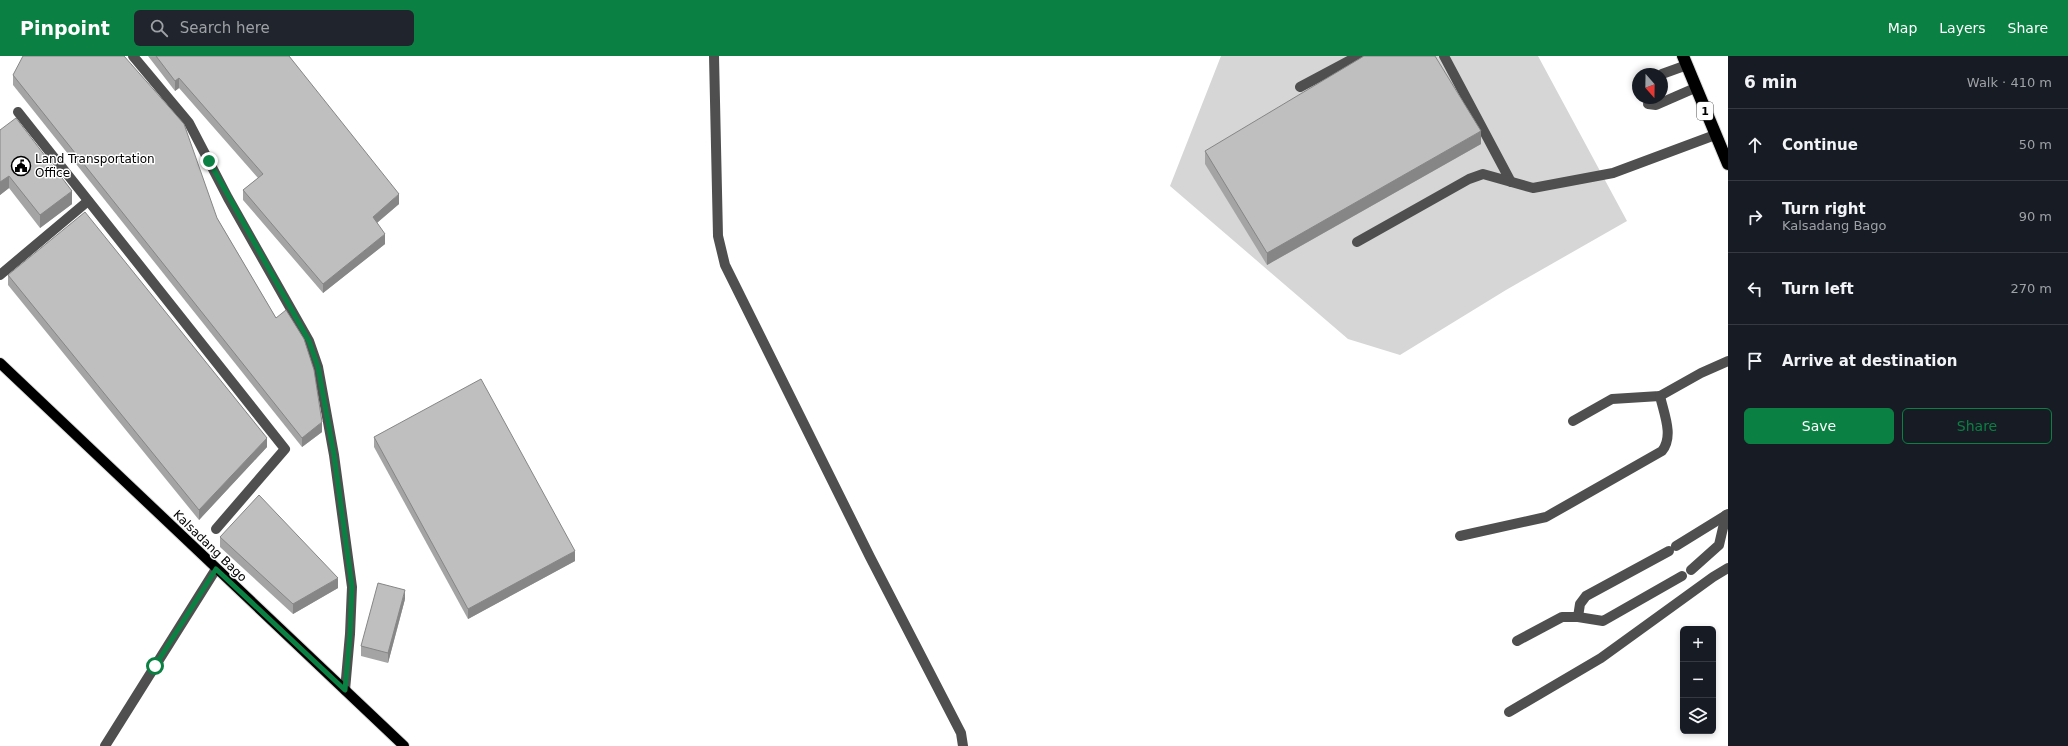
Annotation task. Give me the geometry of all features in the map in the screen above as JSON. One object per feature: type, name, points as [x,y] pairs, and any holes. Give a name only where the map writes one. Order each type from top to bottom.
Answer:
[{"type":"highway","name":"1","points":[[1685,61],[1728,164]]},
{"type":"main road","name":"Kalsadang Bago","points":[[0,363],[404,746]]},
{"type":"street","points":[[133,56],[189,123],[228,198],[309,341],[318,367],[334,455],[352,587],[345,690]]},
{"type":"street","points":[[714,56],[718,236],[725,265],[866,550],[961,733],[963,746]]},
{"type":"street","points":[[1300,87],[1358,56]]},
{"type":"street","points":[[1444,56],[1511,182]]},
{"type":"street","points":[[1668,71],[1685,61]]},
{"type":"street","points":[[1668,100],[1695,88]]},
{"type":"street","points":[[1648,104],[1658,104]]},
{"type":"street","points":[[18,112],[285,449],[216,529]]},
{"type":"street","points":[[1357,242],[1469,179],[1483,174],[1533,188],[1613,173],[1715,135]]},
{"type":"street","points":[[0,275],[88,201]]},
{"type":"street","points":[[1573,421],[1612,399],[1660,396],[1701,373],[1728,361]]},
{"type":"street","points":[[1460,536],[1546,517],[1662,451],[1668,444],[1668,432],[1660,396]]},
{"type":"street","points":[[1578,617],[1580,604],[1586,596],[1672,549],[1727,514]]},
{"type":"street","points":[[1691,570],[1719,545],[1727,514]]},
{"type":"street","points":[[1508,712],[1601,658],[1713,577],[1728,568]]},
{"type":"street","points":[[105,746],[216,569]]},
{"type":"street","points":[[1517,641],[1562,616],[1603,621],[1682,576]]},
{"type":"shaded area","points":[[1221,56],[1538,56],[1627,221],[1506,290],[1400,355],[1348,339],[1170,186]]},
{"type":"building","points":[[23,56],[124,56],[184,124],[217,218],[276,318],[286,310],[304,339],[314,370],[322,422],[302,438],[13,75]]},
{"type":"building","points":[[156,56],[289,56],[399,194],[373,217],[385,234],[323,284],[243,190],[263,174],[179,78],[175,81]]},
{"type":"building","points":[[1364,56],[1435,56],[1481,131],[1267,253],[1205,151]]},
{"type":"building","name":"Land Transportation Office","points":[[16,118],[72,191],[40,215],[9,176],[0,182],[0,130]]},
{"type":"building","points":[[85,212],[267,438],[199,510],[8,275]]},
{"type":"building","points":[[481,379],[575,551],[468,609],[374,437]]},
{"type":"building","points":[[259,495],[338,578],[293,604],[220,537]]},
{"type":"building","points":[[378,583],[405,590],[388,653],[361,646]]},
{"type":"place","name":"Land Transportation Office","points":[[21,166]]},
{"type":"route","points":[[155,666],[216,569],[345,690],[352,587],[334,455],[318,367],[309,341],[228,198],[209,161]]}]
